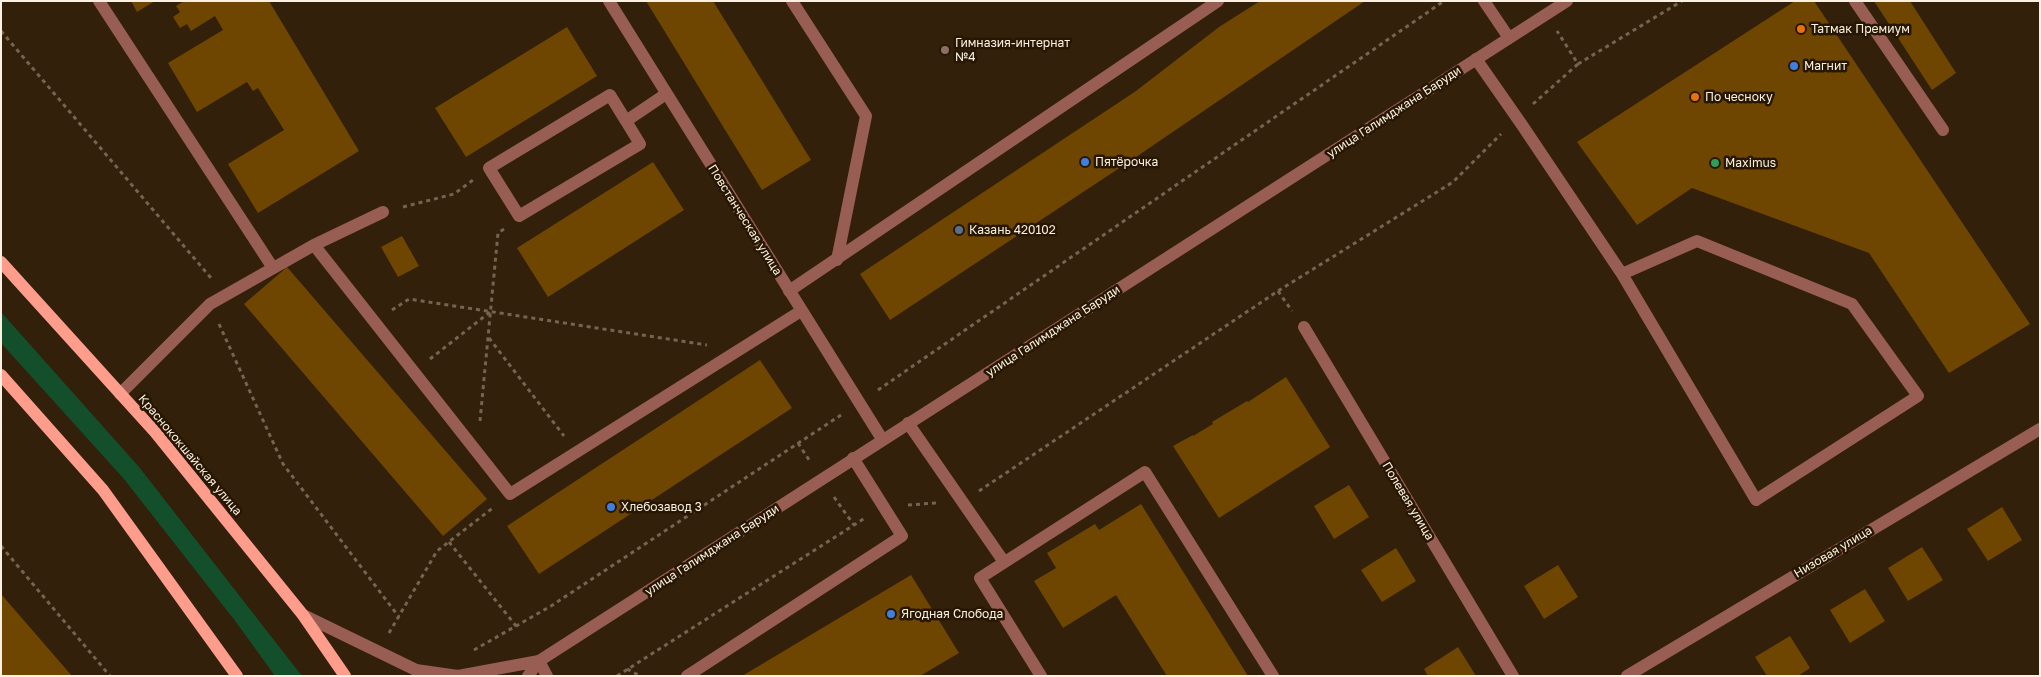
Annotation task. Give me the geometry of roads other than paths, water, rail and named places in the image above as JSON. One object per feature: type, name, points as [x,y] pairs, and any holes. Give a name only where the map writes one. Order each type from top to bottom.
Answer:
[{"type":"main road","name":"Краснококшайская улица","points":[[1,262],[155,432],[303,615],[345,676]]},
{"type":"main road","points":[[1,375],[103,490],[237,676]]},
{"type":"street","points":[[99,1],[273,268]]},
{"type":"street","name":"Повстанческая улица","points":[[609,1],[882,439]]},
{"type":"street","points":[[792,1],[866,116],[837,260]]},
{"type":"street","points":[[789,291],[1218,1]]},
{"type":"street","points":[[1484,1],[1509,38]]},
{"type":"street","name":"улица Галимджана Баруди","points":[[528,676],[539,661],[882,439],[1567,1]]},
{"type":"street","points":[[1855,1],[1942,130]]},
{"type":"street","points":[[1476,59],[1520,121],[1622,274],[1756,500],[1918,396],[1852,304],[1696,241],[1622,274]]},
{"type":"street","points":[[626,121],[666,94]]},
{"type":"street","points":[[610,95],[626,121],[640,144],[519,216],[489,168],[610,95]]},
{"type":"street","points":[[120,394],[210,304],[314,244],[383,212]]},
{"type":"street","points":[[314,244],[510,494],[801,311]]},
{"type":"street","name":"Полевая улица","points":[[1304,327],[1513,676]]},
{"type":"street","points":[[908,423],[1004,562]]},
{"type":"street","name":"Низовая улица","points":[[1627,676],[2040,429]]},
{"type":"street","points":[[687,676],[902,536],[853,458]]},
{"type":"street","points":[[1041,676],[980,578],[1145,472],[1273,676]]},
{"type":"street","name":"улица Галимджана Баруди","points":[[303,615],[416,670],[458,676],[539,661]]},
{"type":"street","points":[[539,661],[547,676]]},
{"type":"place","name":"Татмак Премиум","points":[[1801,29]]},
{"type":"place","name":"Гимназия-интернат №4","points":[[945,50]]},
{"type":"place","name":"Магнит","points":[[1794,66]]},
{"type":"place","name":"По чесноку","points":[[1695,97]]},
{"type":"place","name":"Пятёрочка","points":[[1085,162]]},
{"type":"place","name":"Maximus","points":[[1715,163]]},
{"type":"place","name":"Казань 420102","points":[[959,230]]},
{"type":"place","name":"Хлебозавод 3","points":[[611,507]]},
{"type":"place","name":"Ягодная Слобода","points":[[891,614]]}]
